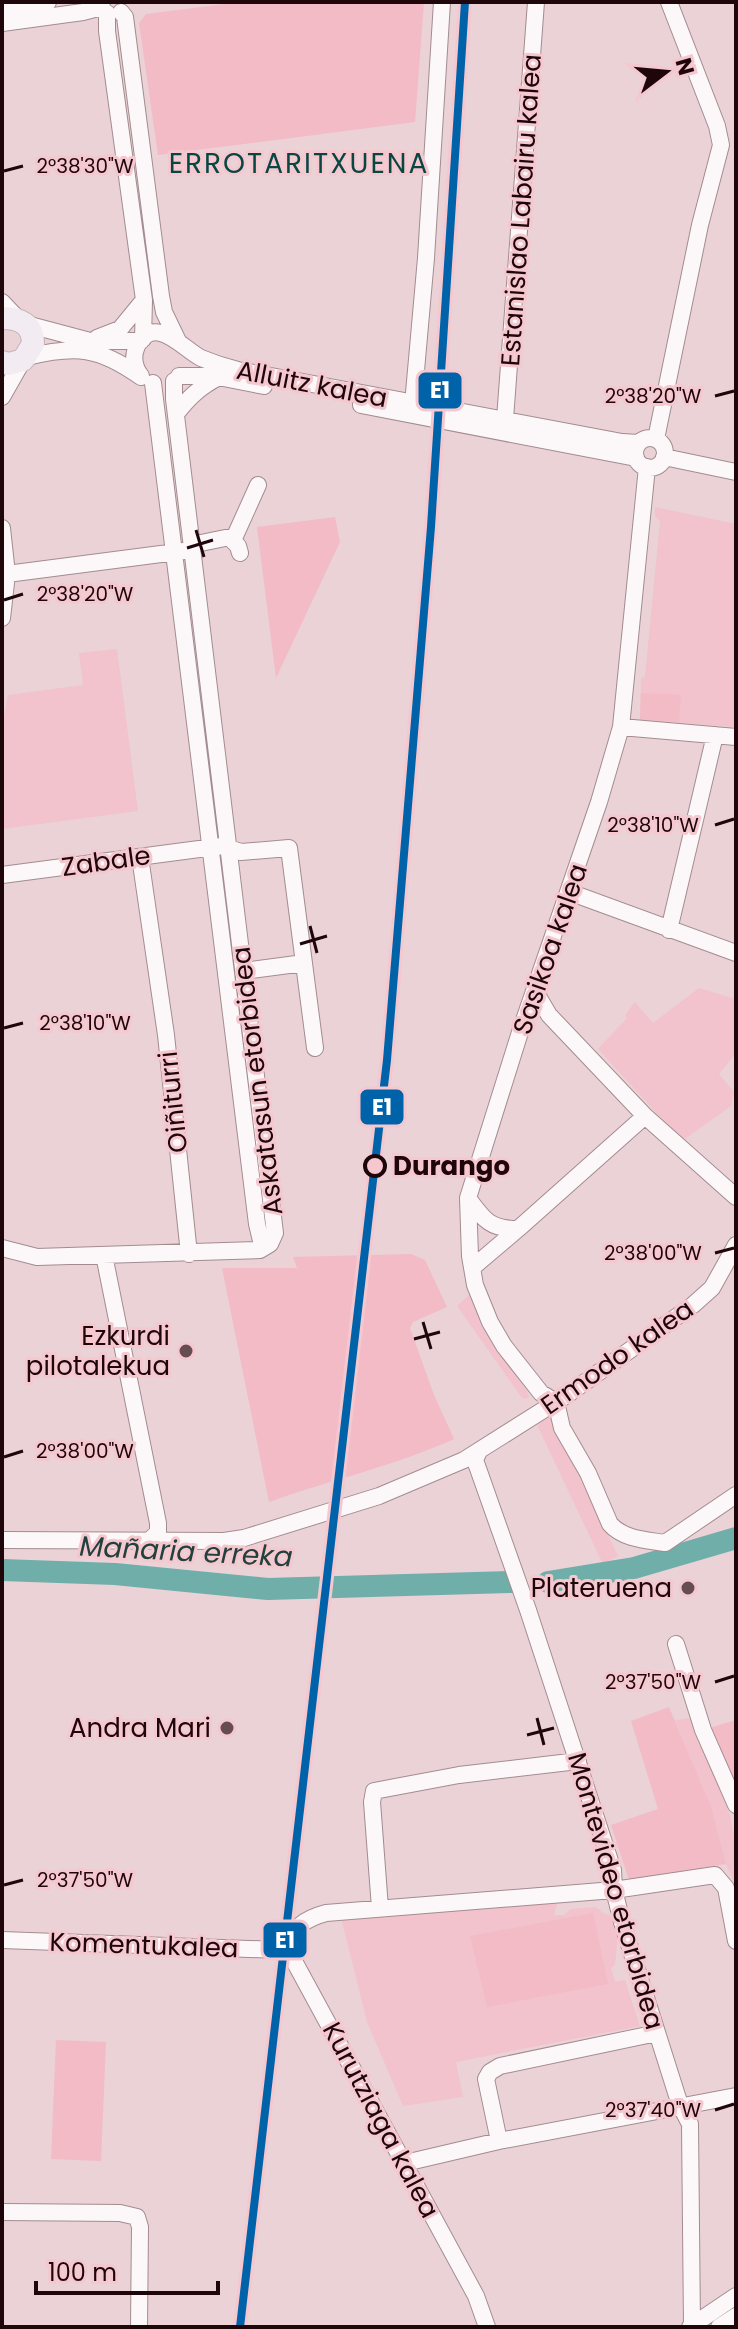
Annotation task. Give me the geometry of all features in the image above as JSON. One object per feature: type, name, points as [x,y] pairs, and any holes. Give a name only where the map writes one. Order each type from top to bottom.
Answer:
[{"type":"main road","points":[[10,317],[31,330],[33,344],[17,360]]},
{"type":"street","points":[[2,8],[48,2]]},
{"type":"street","points":[[413,404],[426,258],[442,2]]},
{"type":"street","name":"Estanislao Labairu kalea","points":[[505,419],[536,2]]},
{"type":"street","points":[[656,439],[700,225],[728,144],[717,126],[669,2]]},
{"type":"street","points":[[2,23],[111,7],[125,17],[161,296],[164,312],[185,357],[176,378],[147,380],[107,357],[76,348],[17,360],[2,397]]},
{"type":"street","points":[[111,7],[107,31],[144,300],[142,340],[136,348],[134,363],[147,380]]},
{"type":"street","points":[[90,341],[120,329],[144,300]]},
{"type":"street","points":[[10,317],[90,341],[142,340],[157,333],[172,336],[179,342]]},
{"type":"street","name":"Alluitz kalea","points":[[179,342],[199,357],[221,366],[622,442],[641,456]]},
{"type":"street","points":[[176,414],[190,396],[219,377]]},
{"type":"street","name":"Alluitz kalea","points":[[176,378],[219,377],[641,456]]},
{"type":"street","name":"Askatasun etorbidea","points":[[147,380],[186,549],[229,849],[275,1233],[266,1246],[261,1241],[257,1224],[210,847],[186,549],[176,414],[176,378]]},
{"type":"street","points":[[647,438],[656,439],[664,449],[664,457],[659,464],[641,456],[647,438]]},
{"type":"street","name":"Sasikoa kalea","points":[[556,1402],[541,1393],[504,1346],[482,1303],[472,1268],[467,1230],[468,1198],[621,727],[641,456]]},
{"type":"street","points":[[664,457],[736,472]]},
{"type":"street","points":[[7,574],[186,549],[235,546],[235,536],[258,485]]},
{"type":"street","points":[[2,528],[7,574],[2,618]]},
{"type":"street","points":[[621,727],[736,737]]},
{"type":"street","points":[[669,930],[715,735]]},
{"type":"street","name":"Zabale","points":[[2,875],[210,847],[222,846],[241,852],[289,848],[304,963]]},
{"type":"street","name":"Oiñiturri","points":[[140,857],[166,1035],[189,1254]]},
{"type":"street","points":[[569,892],[669,930],[735,950]]},
{"type":"street","points":[[244,971],[304,963],[315,1048]]},
{"type":"street","points":[[536,986],[547,1012],[645,1116],[736,1197]]},
{"type":"street","points":[[524,1021],[532,1015],[547,1012]]},
{"type":"street","points":[[472,1268],[645,1116]]},
{"type":"street","points":[[468,1198],[483,1219],[500,1229],[518,1229]]},
{"type":"street","name":"Ermodo kalea","points":[[2,1540],[224,1541],[244,1538],[379,1496],[458,1463],[556,1402],[693,1305],[712,1288],[736,1245]]},
{"type":"street","points":[[2,1248],[37,1257],[189,1254],[260,1250],[266,1246]]},
{"type":"street","points":[[104,1255],[158,1523],[158,1532],[151,1539]]},
{"type":"street","points":[[556,1402],[562,1428],[615,1530],[665,1543],[672,1541],[736,1495]]},
{"type":"street","name":"Montevideo etorbidea","points":[[479,1451],[475,1460],[578,1761],[613,1870],[614,1890],[657,2033],[678,2098],[690,2124]]},
{"type":"street","points":[[676,1644],[703,1730],[736,1805]]},
{"type":"street","points":[[380,1908],[372,1802],[374,1791],[459,1775],[578,1761]]},
{"type":"street","points":[[283,1942],[302,1922],[314,1916],[614,1890],[715,1875],[726,1888],[736,1941]]},
{"type":"street","name":"Komentukalea","points":[[2,1940],[279,1950],[283,1942]]},
{"type":"street","name":"Kurutziaga kalea","points":[[283,1942],[405,2163],[487,2327]]},
{"type":"street","points":[[499,2141],[486,2079],[490,2072],[500,2066],[657,2033]]},
{"type":"street","points":[[405,2163],[656,2110],[678,2098],[704,2100],[736,2096]]},
{"type":"street","points":[[704,2100],[690,2124],[692,2326],[734,2304]]},
{"type":"street","points":[[2,2212],[120,2213],[137,2217],[140,2227],[139,2327]]},
{"type":"street","points":[[692,2281],[703,2294],[734,2304]]},
{"type":"street","points":[[719,2327],[734,2304]]},
{"type":"street","name":"Kurutziaga kalea","points":[[477,2327],[478,2305]]},
{"type":"shaded area","points":[[241,2],[424,2],[415,122],[158,155],[139,23],[146,14]]},
{"type":"shaded area","points":[[655,507],[736,524],[736,727],[640,720],[641,679],[645,676],[660,521],[655,516]]},
{"type":"shaded area","points":[[335,517],[340,542],[276,678],[257,527]]},
{"type":"shaded area","points":[[117,649],[138,811],[2,829],[2,727],[8,695],[83,685],[79,653]]},
{"type":"shaded area","points":[[641,693],[681,695],[679,722],[640,720]]},
{"type":"shaded area","points":[[699,988],[736,999],[736,1053],[719,1074],[734,1092],[731,1106],[682,1141],[598,1049],[627,1018],[625,1015],[635,1002],[653,1023]]},
{"type":"shaded area","points":[[411,1254],[425,1260],[447,1307],[413,1322],[410,1328],[454,1439],[269,1502],[222,1268],[297,1268],[293,1257]]},
{"type":"shaded area","points":[[469,1295],[482,1326],[527,1391],[529,1397],[526,1399],[522,1398],[457,1306]]},
{"type":"shaded area","points":[[548,1417],[553,1419],[618,1556],[603,1564],[537,1425]]},
{"type":"shaded area","points":[[669,1707],[711,1806],[726,1864],[629,1880],[611,1825],[658,1809],[631,1721]]},
{"type":"shaded area","points":[[691,1718],[730,1815],[736,1846],[736,1880],[733,1880],[726,1864],[711,1806],[675,1720]]},
{"type":"shaded area","points":[[736,1720],[736,1793],[709,1728]]},
{"type":"shaded area","points":[[558,1900],[554,1915],[564,1915],[571,1909],[596,1907],[614,1917],[618,1933],[615,1965],[611,1968],[615,1982],[625,1980],[640,2026],[456,2062],[463,2097],[403,2106],[367,2022],[341,1918]]},
{"type":"shaded area","points":[[593,1913],[608,1984],[487,2007],[470,1936]]},
{"type":"shaded area","points":[[56,2040],[106,2042],[101,2161],[51,2159]]},
{"type":"waterway","name":"Mañaria erreka","points":[[548,1582],[634,1568],[736,1538]]},
{"type":"waterway","name":"Mañaria erreka","points":[[2,1570],[115,1574],[268,1589],[511,1582]]},
{"type":"transit line","name":"E1","points":[[240,2327],[387,1060],[431,527],[465,2]]},
{"type":"place","name":"Durango","points":[[375,1166]]},
{"type":"place","name":"Ezkurdi pilotalekua","points":[[186,1351]]},
{"type":"place","name":"Plateruena","points":[[688,1588]]},
{"type":"place","name":"Andra Mari","points":[[227,1728]]},
{"type":"district","name":"ERROTARITXUENA","points":[[299,163]]}]
